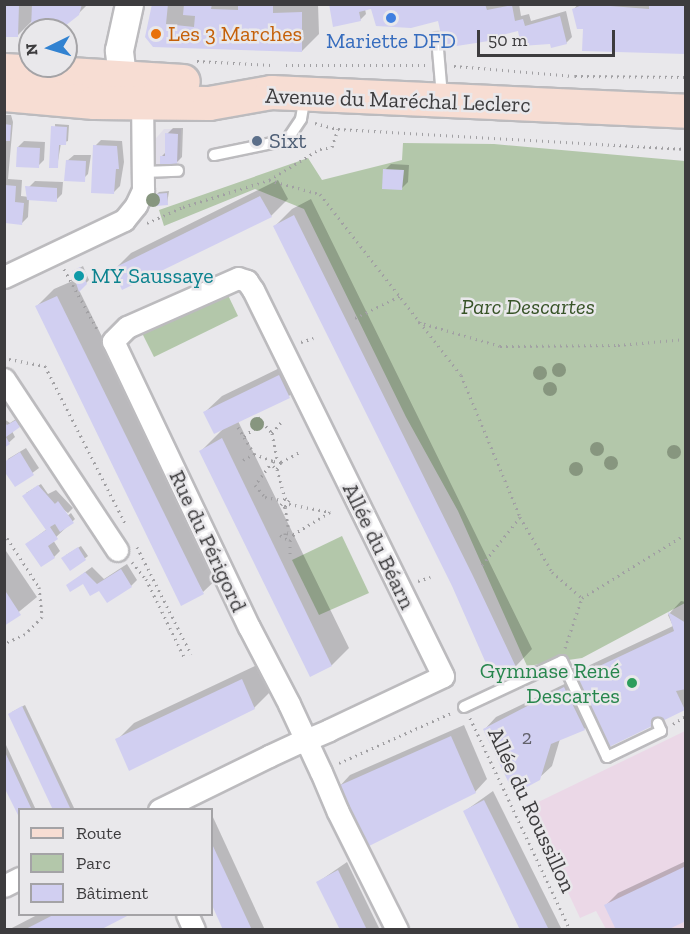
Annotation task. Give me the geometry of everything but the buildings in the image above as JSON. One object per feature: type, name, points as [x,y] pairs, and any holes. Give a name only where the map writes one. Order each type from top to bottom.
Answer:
[{"type":"main road","name":"Avenue du Maréchal Leclerc","points":[[131,88],[276,74],[303,106],[442,99],[686,111]]},
{"type":"main road","points":[[8,86],[97,91],[116,87],[131,88]]},
{"type":"street","points":[[4,277],[124,220],[143,190],[143,172],[131,88],[119,50],[129,4]]},
{"type":"street","name":"Allée du Béarn","points":[[113,341],[127,327],[224,281],[238,278],[247,281],[443,676],[306,740]]},
{"type":"street","name":"Rue du Périgord","points":[[113,341],[397,930]]},
{"type":"street","points":[[7,369],[125,545]]},
{"type":"street","points":[[163,808],[306,740]]},
{"type":"street","points":[[4,886],[18,879]]},
{"type":"street","points":[[187,916],[194,930]]},
{"type":"lane","points":[[437,38],[442,99]]},
{"type":"lane","points":[[214,154],[276,145],[287,140],[303,106]]},
{"type":"lane","points":[[143,172],[178,171]]},
{"type":"lane","points":[[464,707],[562,661],[607,757],[661,731],[658,724]]},
{"type":"path","points":[[189,64],[202,59],[276,74],[440,66],[575,76],[686,77]]},
{"type":"path","points":[[303,106],[338,129],[686,149]]},
{"type":"path","points":[[124,220],[153,223],[183,207],[270,180],[320,149],[332,147],[338,129]]},
{"type":"path","points":[[270,180],[320,194],[400,296],[416,321],[461,375],[520,517],[552,572],[582,597]]},
{"type":"path","points":[[59,250],[72,289],[96,327],[113,341]]},
{"type":"path","points":[[355,318],[400,296]]},
{"type":"path","points":[[416,321],[500,346],[618,345],[686,339]]},
{"type":"path","points":[[7,369],[45,366],[128,530]]},
{"type":"path","points":[[258,417],[272,433],[275,460],[273,466],[255,485],[265,497],[283,499],[289,504],[330,512],[294,534],[290,541],[290,554]]},
{"type":"path","points":[[272,433],[283,420]]},
{"type":"path","points":[[244,436],[262,422]]},
{"type":"path","points":[[238,427],[254,454]]},
{"type":"path","points":[[285,538],[289,531],[278,469],[281,462],[300,453]]},
{"type":"path","points":[[243,459],[254,454],[281,462]]},
{"type":"path","points":[[273,466],[278,469]]},
{"type":"path","points":[[285,507],[289,504]]},
{"type":"path","points":[[482,565],[520,517]]},
{"type":"path","points":[[289,531],[294,534]]},
{"type":"path","points":[[4,533],[39,587],[42,617],[25,634],[4,644]]},
{"type":"path","points":[[562,661],[582,597],[686,534]]},
{"type":"path","points":[[280,535],[290,541]]},
{"type":"path","points":[[125,545],[191,654]]},
{"type":"path","points":[[125,545],[146,579],[184,657]]},
{"type":"path","points":[[321,772],[464,707]]},
{"type":"path","name":"Allée du Roussillon","points":[[464,707],[570,930]]},
{"type":"shaded area","points":[[164,129],[181,129],[179,174],[152,175],[151,144]]},
{"type":"shaded area","points":[[685,731],[685,929],[606,929],[596,911],[580,918],[528,807]]},
{"type":"green space","name":"Parc Descartes","points":[[403,143],[494,144],[685,161],[685,603],[582,658],[527,666],[458,511],[406,417],[304,209],[255,189],[164,226],[159,210],[308,158],[322,180],[402,160]]},
{"type":"green space","points":[[226,291],[238,316],[154,357],[142,333]]},
{"type":"green space","points":[[342,536],[369,593],[319,615],[292,560]]},
{"type":"place","name":"Mariette DFD","points":[[391,18]]},
{"type":"place","name":"Les 3 Marches","points":[[156,34]]},
{"type":"place","name":"Sixt","points":[[257,141]]},
{"type":"place","name":"MY Saussaye","points":[[79,276]]},
{"type":"place","name":"Gymnase René Descartes","points":[[632,683]]}]
